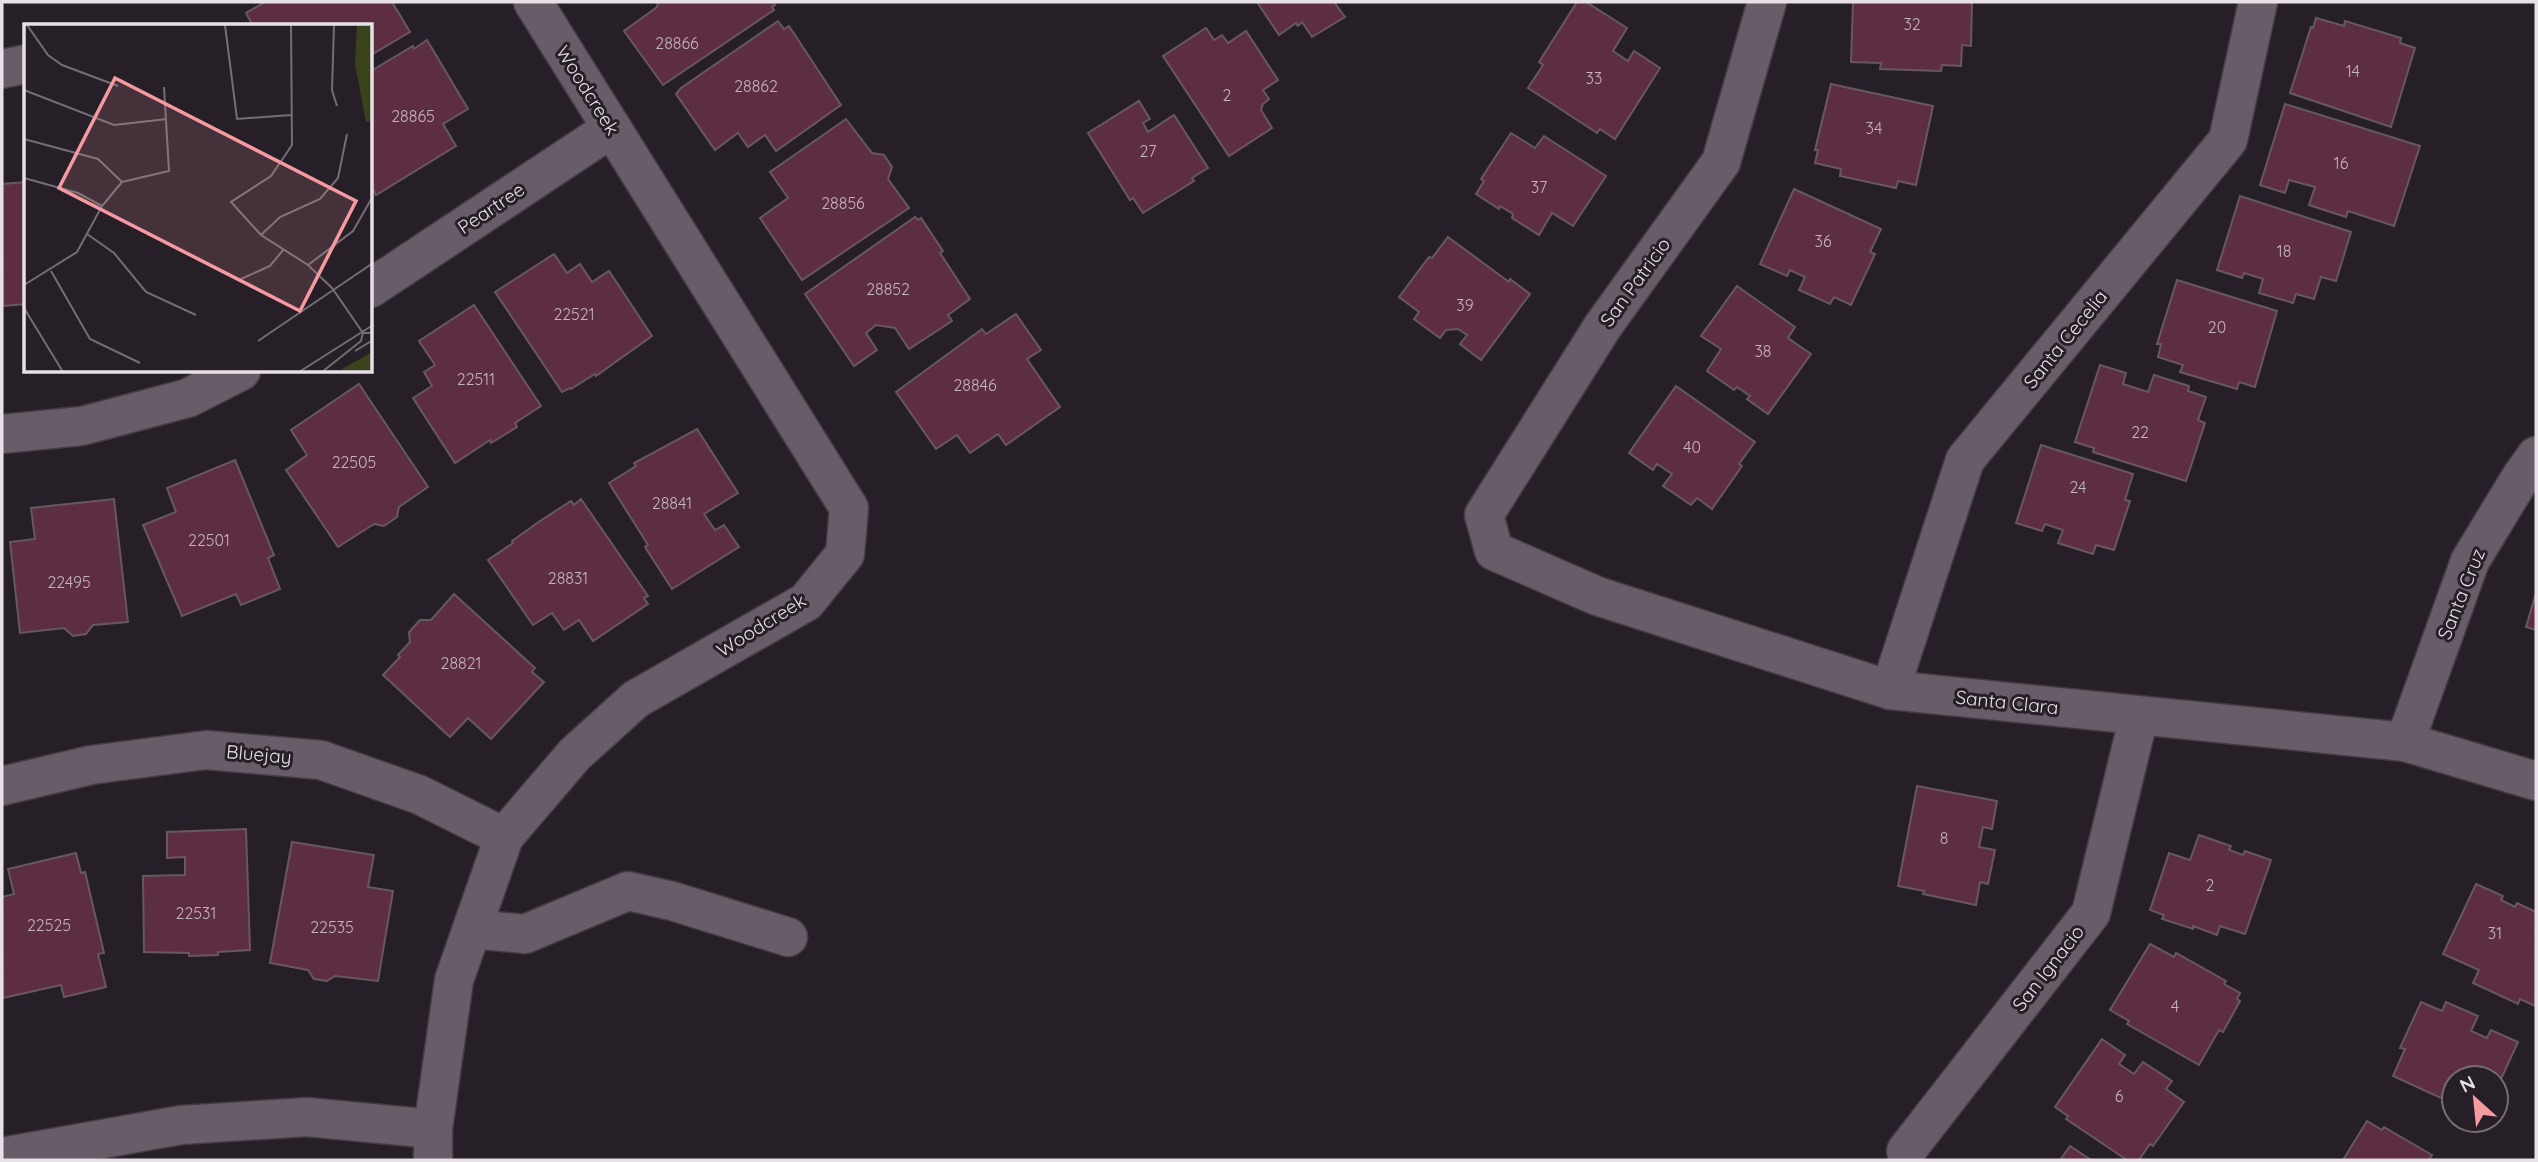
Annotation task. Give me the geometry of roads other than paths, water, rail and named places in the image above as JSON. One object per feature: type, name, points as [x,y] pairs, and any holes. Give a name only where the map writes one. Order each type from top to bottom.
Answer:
[{"type":"street","name":"Woodcreek","points":[[433,1145],[454,980],[504,837],[575,754],[636,699],[806,602],[845,554],[849,508],[533,2]]},
{"type":"street","name":"San Patricio","points":[[1494,551],[1485,515],[1603,326],[1721,162],[1767,2]]},
{"type":"street","name":"Santa Cecelia","points":[[1890,690],[1965,460],[2228,141],[2258,2]]},
{"type":"street","points":[[2,69],[24,64]]},
{"type":"street","name":"Peartree","points":[[373,287],[612,128]]},
{"type":"street","points":[[2,434],[82,426],[188,398],[237,373]]},
{"type":"street","name":"Santa Cruz","points":[[2405,742],[2470,561],[2536,456]]},
{"type":"street","name":"Santa Clara","points":[[1494,551],[1597,596],[1890,690],[2405,742],[2536,781]]},
{"type":"street","name":"San Ignacio","points":[[1906,1151],[2091,913],[2139,716]]},
{"type":"street","name":"Bluejay","points":[[2,786],[91,765],[206,750],[321,760],[420,795],[504,837]]},
{"type":"street","points":[[472,929],[525,934],[628,891],[672,901],[788,937]]},
{"type":"street","points":[[2,1157],[181,1125],[307,1117],[433,1145]]}]
